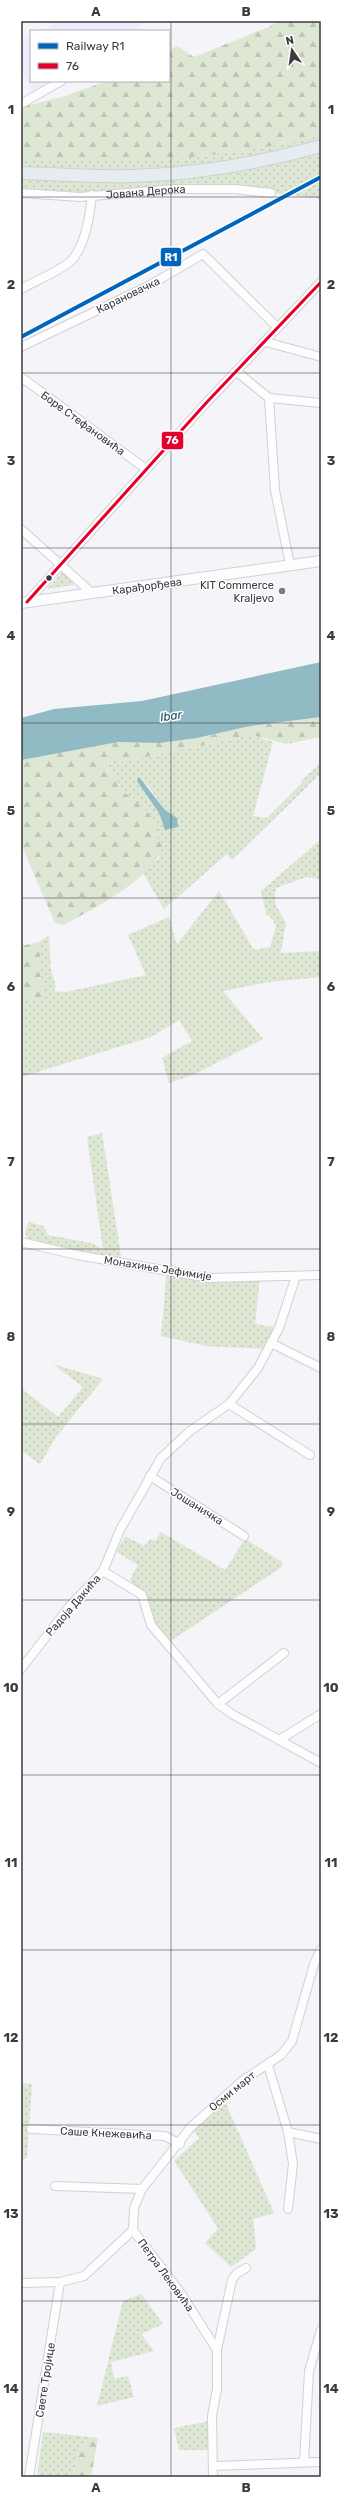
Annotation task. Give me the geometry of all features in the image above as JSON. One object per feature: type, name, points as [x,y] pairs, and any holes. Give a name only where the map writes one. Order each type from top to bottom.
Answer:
[{"type":"main road","name":"Јована Дерока","points":[[21,173],[135,176],[179,174],[230,167],[321,146]]},
{"type":"street","points":[[21,104],[59,82]]},
{"type":"street","name":"Јована Дерока","points":[[21,193],[92,196],[175,189],[234,189],[271,193]]},
{"type":"street","points":[[21,289],[72,260],[81,245],[90,214],[92,196]]},
{"type":"street","name":"Карановачка","points":[[21,348],[150,285],[203,254],[278,328]]},
{"type":"street","points":[[24,603],[60,566],[146,469],[321,282]]},
{"type":"street","points":[[266,342],[321,357]]},
{"type":"street","points":[[237,372],[269,398],[321,403]]},
{"type":"street","name":"Боре Стефановића","points":[[21,377],[146,469]]},
{"type":"street","points":[[269,398],[275,490],[290,565]]},
{"type":"street","points":[[21,529],[60,566],[92,593]]},
{"type":"street","name":"Карађорђева","points":[[24,603],[321,561]]},
{"type":"street","name":"Монахиње Јефимије","points":[[21,1242],[77,1255],[209,1278],[296,1276]]},
{"type":"street","points":[[103,1571],[120,1530],[161,1458],[190,1431],[229,1404],[258,1368],[279,1328],[296,1276],[321,1275]]},
{"type":"street","points":[[271,1343],[321,1368]]},
{"type":"street","points":[[229,1404],[310,1455]]},
{"type":"street","name":"Јошаничка","points":[[150,1476],[244,1536]]},
{"type":"street","name":"Радоја Дакића","points":[[21,1669],[69,1607],[103,1571],[142,1595],[151,1625],[218,1704],[232,1714],[321,1763]]},
{"type":"street","points":[[218,1704],[284,1652]]},
{"type":"street","points":[[280,1740],[321,1714]]},
{"type":"street","name":"Осми март","points":[[133,2230],[134,2208],[142,2189],[180,2144],[191,2127],[242,2081],[281,2055],[292,2041],[320,1951]]},
{"type":"street","points":[[268,2064],[288,2132],[293,2164],[288,2209]]},
{"type":"street","name":"Саше Кнежевића","points":[[31,2129],[165,2136],[180,2144]]},
{"type":"street","points":[[288,2132],[321,2138]]},
{"type":"street","points":[[55,2186],[142,2189]]},
{"type":"street","name":"Петра Лековића","points":[[21,2283],[60,2282],[84,2276],[133,2230],[180,2292],[217,2350]]},
{"type":"street","points":[[213,2477],[212,2416],[216,2389],[217,2350],[232,2280],[236,2274],[246,2268]]},
{"type":"street","name":"Свете Тројице","points":[[29,2477],[60,2282]]},
{"type":"street","points":[[304,2462],[310,2371],[321,2330]]},
{"type":"street","points":[[213,2466],[321,2462]]},
{"type":"shaded area","points":[[52,21],[139,21],[141,30],[42,30],[53,25]]},
{"type":"shaded area","points":[[30,36],[30,82],[72,82],[36,99],[21,69],[21,40]]},
{"type":"green space","points":[[276,21],[321,21],[321,135],[247,150],[172,158],[97,161],[21,158],[21,107],[62,97],[104,82],[170,82],[170,50],[177,46],[194,57],[271,26]]},
{"type":"green space","points":[[321,135],[321,175],[296,190],[321,177],[321,199],[234,189],[80,197],[21,193],[21,158],[97,161],[172,158],[247,150]]},
{"type":"green space","points":[[62,573],[68,576],[74,585],[47,589]]},
{"type":"green space","points":[[321,717],[321,737],[286,744],[252,735],[107,765],[123,792],[135,799],[155,820],[155,834],[163,847],[157,859],[147,870],[120,892],[64,925],[55,923],[21,844],[21,759],[118,742],[159,743],[197,738],[250,726]]},
{"type":"green space","points":[[252,735],[273,742],[253,816],[267,818],[303,782],[301,781],[321,763],[321,773],[232,860],[227,854],[164,909],[143,873],[160,857],[155,834],[155,820],[135,799],[123,792],[107,765]],"holes":[[[137,781],[148,786],[165,810],[165,830],[159,813]]]},
{"type":"green space","points":[[321,839],[321,879],[307,877],[276,888],[275,900],[277,908],[286,924],[280,953],[321,951],[321,977],[269,982],[223,991],[263,1039],[195,1074],[169,1083],[162,1058],[192,1041],[179,1020],[151,1037],[21,1077],[21,1006],[43,996],[39,942],[49,935],[51,970],[56,987],[54,991],[65,992],[146,975],[128,935],[169,917],[177,944],[219,891],[254,950],[270,947],[276,927],[273,920],[266,914],[261,891]]},
{"type":"green space","points":[[39,942],[43,996],[21,1006],[21,946]]},
{"type":"green space","points":[[102,1133],[122,1263],[28,1242],[25,1232],[29,1222],[43,1226],[48,1235],[91,1243],[103,1249],[87,1137]]},
{"type":"green space","points":[[167,1271],[209,1278],[260,1277],[255,1324],[279,1328],[268,1349],[206,1346],[161,1336]]},
{"type":"green space","points":[[53,1364],[103,1379],[56,1437],[40,1464],[21,1450],[21,1388],[58,1417],[83,1387]]},
{"type":"green space","points":[[161,1532],[225,1570],[245,1539],[282,1562],[282,1567],[166,1644],[151,1625],[142,1595],[130,1580],[138,1565],[117,1552],[125,1536],[144,1546],[150,1539],[155,1541]]},
{"type":"green space","points":[[21,2083],[32,2084],[27,2158],[21,2159]]},
{"type":"green space","points":[[223,2097],[274,2213],[253,2219],[256,2249],[231,2267],[205,2243],[218,2228],[174,2161],[199,2138],[191,2127]]},
{"type":"green space","points":[[141,2294],[163,2324],[141,2334],[154,2351],[111,2362],[114,2379],[128,2376],[134,2397],[97,2406],[123,2301]]},
{"type":"green space","points":[[210,2421],[209,2450],[179,2450],[174,2428]]},
{"type":"green space","points":[[43,2432],[89,2437],[79,2449],[72,2477],[37,2477]]},
{"type":"green space","points":[[89,2437],[98,2438],[91,2477],[72,2477],[79,2449]]},
{"type":"water","name":"Ibar","points":[[321,662],[321,717],[250,726],[197,738],[159,743],[118,742],[21,760],[21,718],[54,709],[142,701]]},
{"type":"water","points":[[139,777],[165,810],[177,818],[178,827],[165,830],[159,813],[137,781]]},
{"type":"rail line","name":"R1","points":[[21,337],[321,177]]},
{"type":"transit line","name":"76","points":[[27,602],[207,402],[321,282]]},
{"type":"place","name":"KIT Commerce Kraljevo","points":[[282,591]]}]
